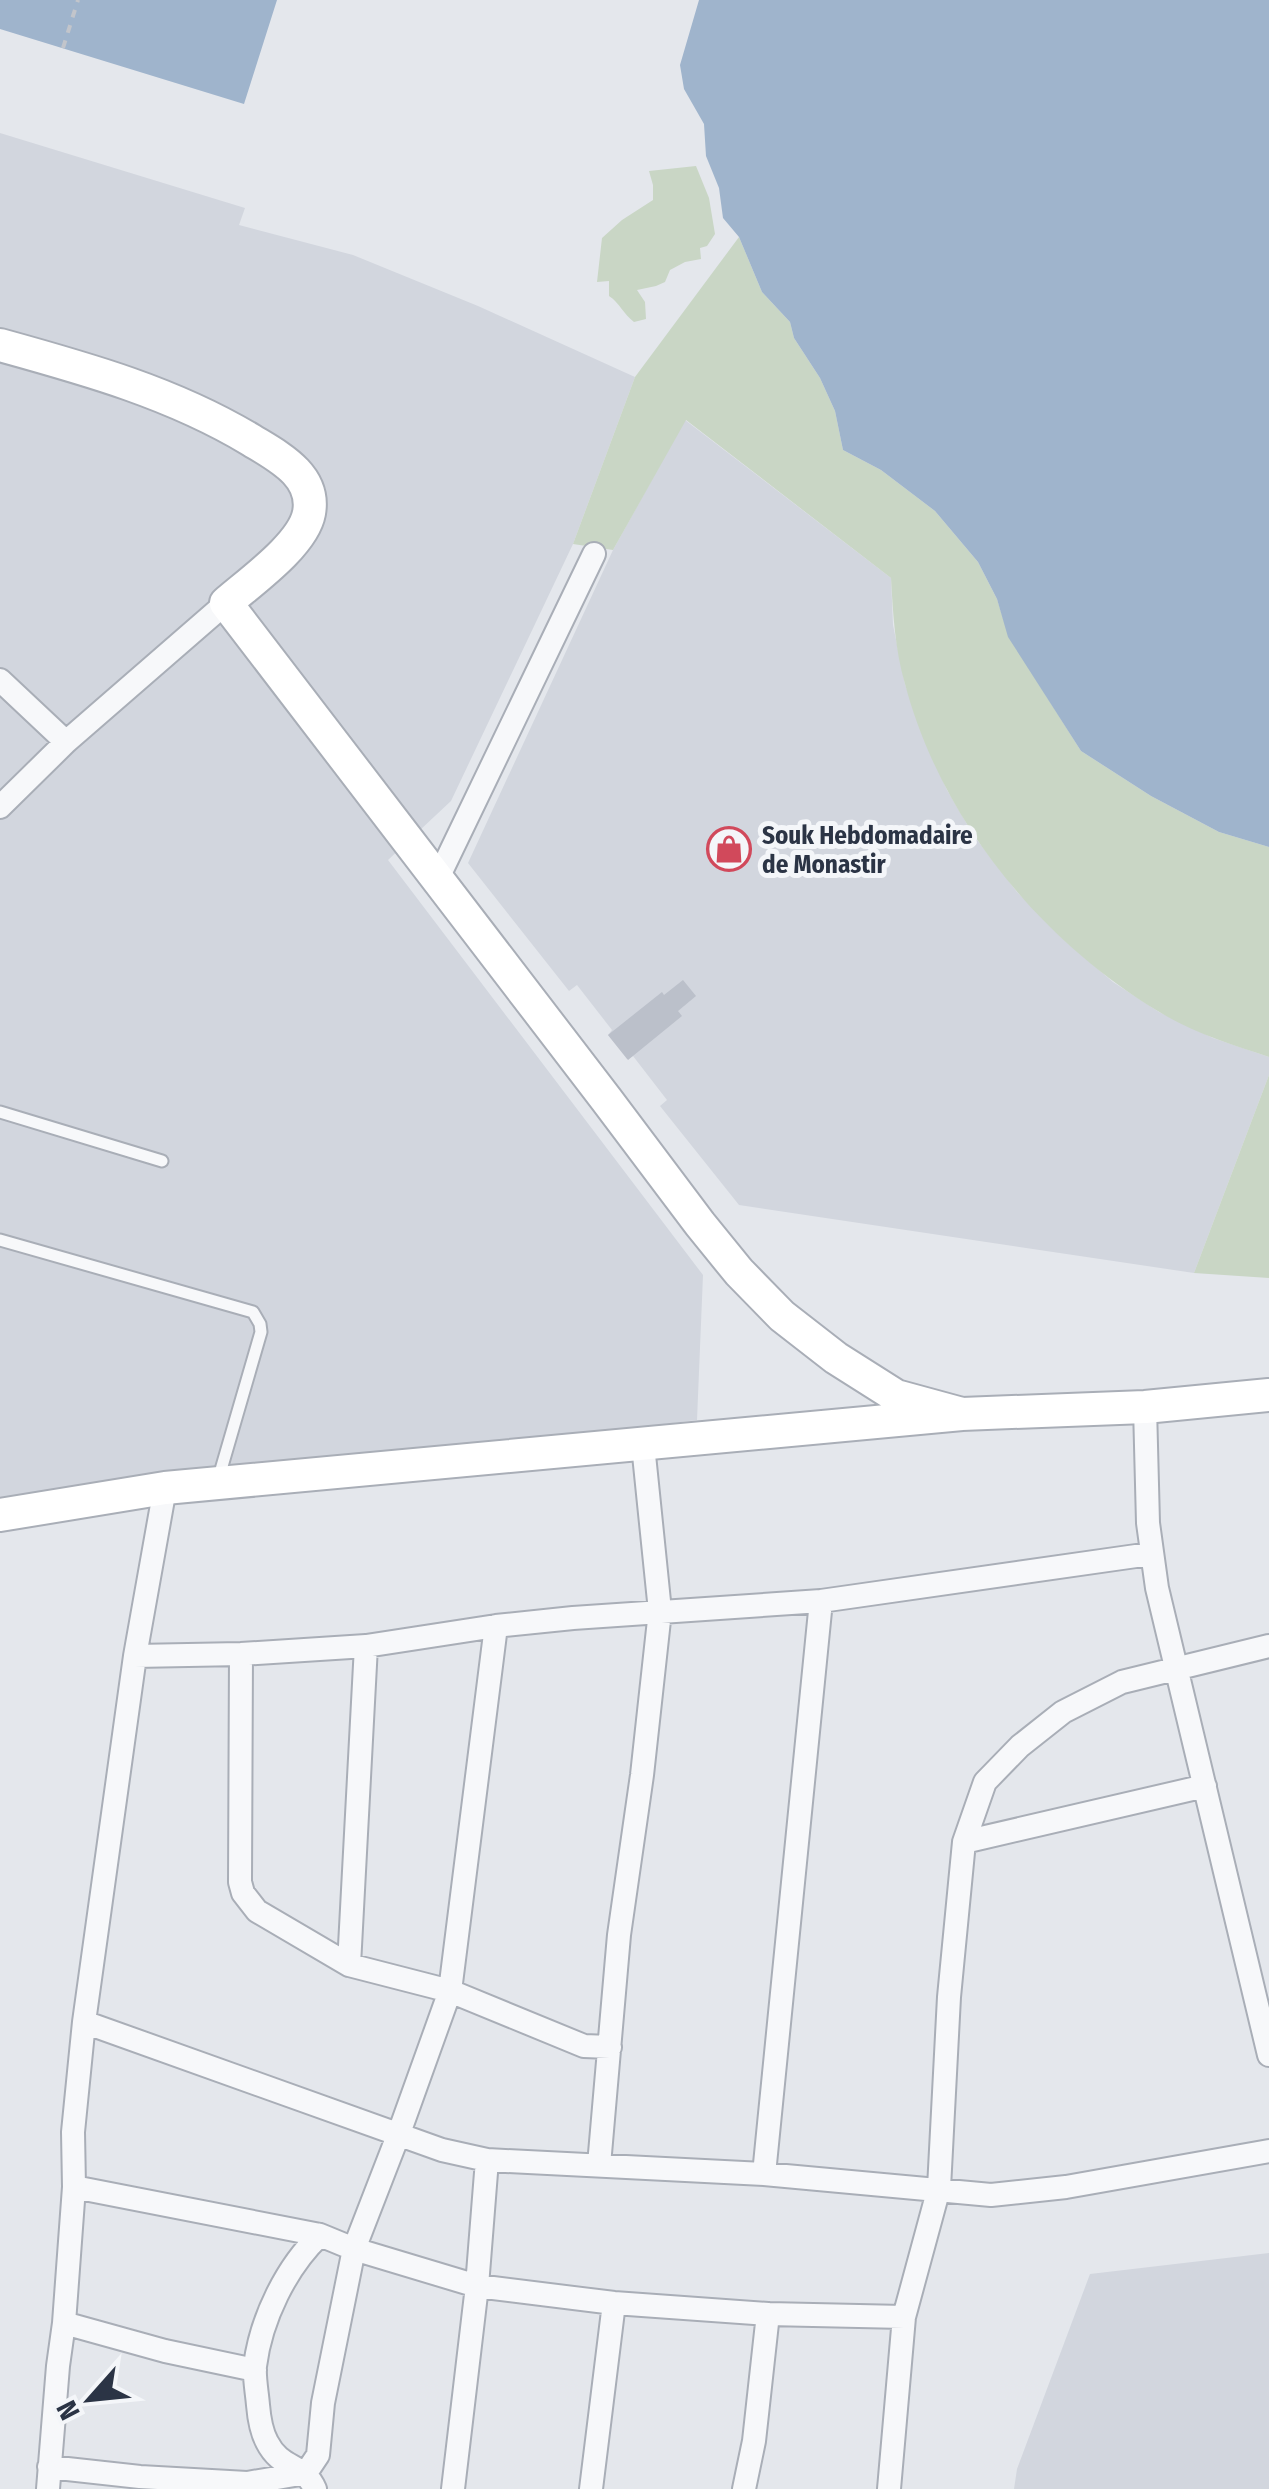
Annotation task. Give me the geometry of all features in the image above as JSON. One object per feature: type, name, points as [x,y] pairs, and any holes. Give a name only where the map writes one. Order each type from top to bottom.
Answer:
[{"type":"street","points":[[0,345],[102,373],[187,405],[227,426],[284,461],[301,477],[308,495],[309,514],[301,532],[282,553],[66,742],[0,807]]},
{"type":"street","points":[[437,880],[594,554]]},
{"type":"street","points":[[226,603],[739,1272],[782,1316],[836,1358],[896,1396],[962,1414]]},
{"type":"street","points":[[0,680],[66,742]]},
{"type":"street","points":[[0,1515],[166,1488],[962,1414],[1144,1406],[1269,1395]]},
{"type":"street","points":[[1144,1406],[1150,1554],[1269,2055]]},
{"type":"street","points":[[598,2164],[619,1934],[660,1611],[643,1445]]},
{"type":"street","points":[[166,1488],[136,1656],[84,2022],[73,2132],[74,2187],[64,2323],[48,2478],[311,2481]]},
{"type":"street","points":[[136,1656],[366,1646],[496,1626],[822,1601],[1150,1554]]},
{"type":"street","points":[[764,2174],[822,1601]]},
{"type":"street","points":[[311,2481],[354,2249],[450,1991],[496,1626]]},
{"type":"street","points":[[349,1965],[366,1646]]},
{"type":"street","points":[[889,2489],[904,2317],[939,2188],[949,1997],[964,1842],[985,1782],[1020,1746],[1064,1712],[1122,1682],[1269,1646]]},
{"type":"street","points":[[241,1654],[240,1882],[257,1911],[349,1965],[450,1991],[584,2046],[610,2047]]},
{"type":"street","points":[[964,1842],[1205,1786]]},
{"type":"street","points":[[84,2022],[442,2150],[488,2160],[764,2174],[992,2195],[1066,2188],[1269,2151]]},
{"type":"street","points":[[452,2489],[488,2160]]},
{"type":"street","points":[[74,2187],[320,2235],[477,2286],[614,2303],[768,2314],[904,2317]]},
{"type":"street","points":[[311,2481],[276,2457],[265,2439],[255,2370],[262,2334],[285,2281],[302,2253],[320,2235]]},
{"type":"street","points":[[590,2489],[614,2303]]},
{"type":"street","points":[[744,2489],[754,2441],[768,2314]]},
{"type":"street","points":[[64,2323],[165,2351],[255,2370]]},
{"type":"lane","points":[[0,1112],[162,1161]]},
{"type":"lane","points":[[0,1240],[253,1312],[261,1332],[217,1484]]},
{"type":"path","points":[[63,48],[78,0]]},
{"type":"shaded area","points":[[0,133],[245,208],[239,225],[353,255],[635,377],[573,544],[451,801],[388,860],[703,1275],[697,1420],[131,1490],[0,1513]]},
{"type":"shaded area","name":"Souk Hebdomadaire de Monastir","points":[[685,420],[891,578],[893,625],[905,684],[924,738],[947,790],[974,836],[1017,892],[1113,982],[1159,1012],[1213,1038],[1269,1057],[1269,1075],[1194,1273],[739,1205],[660,1106],[667,1100],[633,1056],[627,1059],[608,1035],[612,1030],[577,985],[569,991],[468,863],[613,550]]},
{"type":"shaded area","points":[[1269,2253],[1269,2489],[1014,2489],[1017,2469],[1090,2274]]},
{"type":"green space","points":[[696,166],[709,198],[715,234],[707,246],[700,248],[701,259],[670,270],[665,282],[637,290],[645,302],[646,319],[634,322],[609,296],[609,281],[597,282],[602,238],[653,200],[649,171]]},
{"type":"green space","points":[[739,237],[762,292],[790,322],[794,338],[820,378],[835,411],[843,450],[881,470],[935,511],[978,562],[997,599],[1009,637],[1081,751],[1151,796],[1219,832],[1269,847],[1269,1057],[1197,1031],[1156,1010],[1072,948],[1034,911],[969,827],[921,734],[899,658],[891,578],[686,420],[613,550],[573,544],[635,377]]},
{"type":"green space","points":[[1269,1075],[1269,1278],[1194,1273]]},
{"type":"water","points":[[0,0],[277,0],[244,104],[0,29]]},
{"type":"water","points":[[699,0],[1269,0],[1269,847],[1219,832],[1151,796],[1081,751],[1008,637],[997,599],[978,562],[935,511],[881,470],[843,450],[835,411],[820,378],[794,338],[790,322],[762,292],[739,237],[723,218],[719,188],[706,156],[704,124],[684,89],[680,65]]},
{"type":"building","points":[[683,980],[696,996],[678,1011],[682,1016],[628,1060],[608,1035]]},
{"type":"place","name":"Souk Hebdomadaire de Monastir","points":[[729,849]]}]
